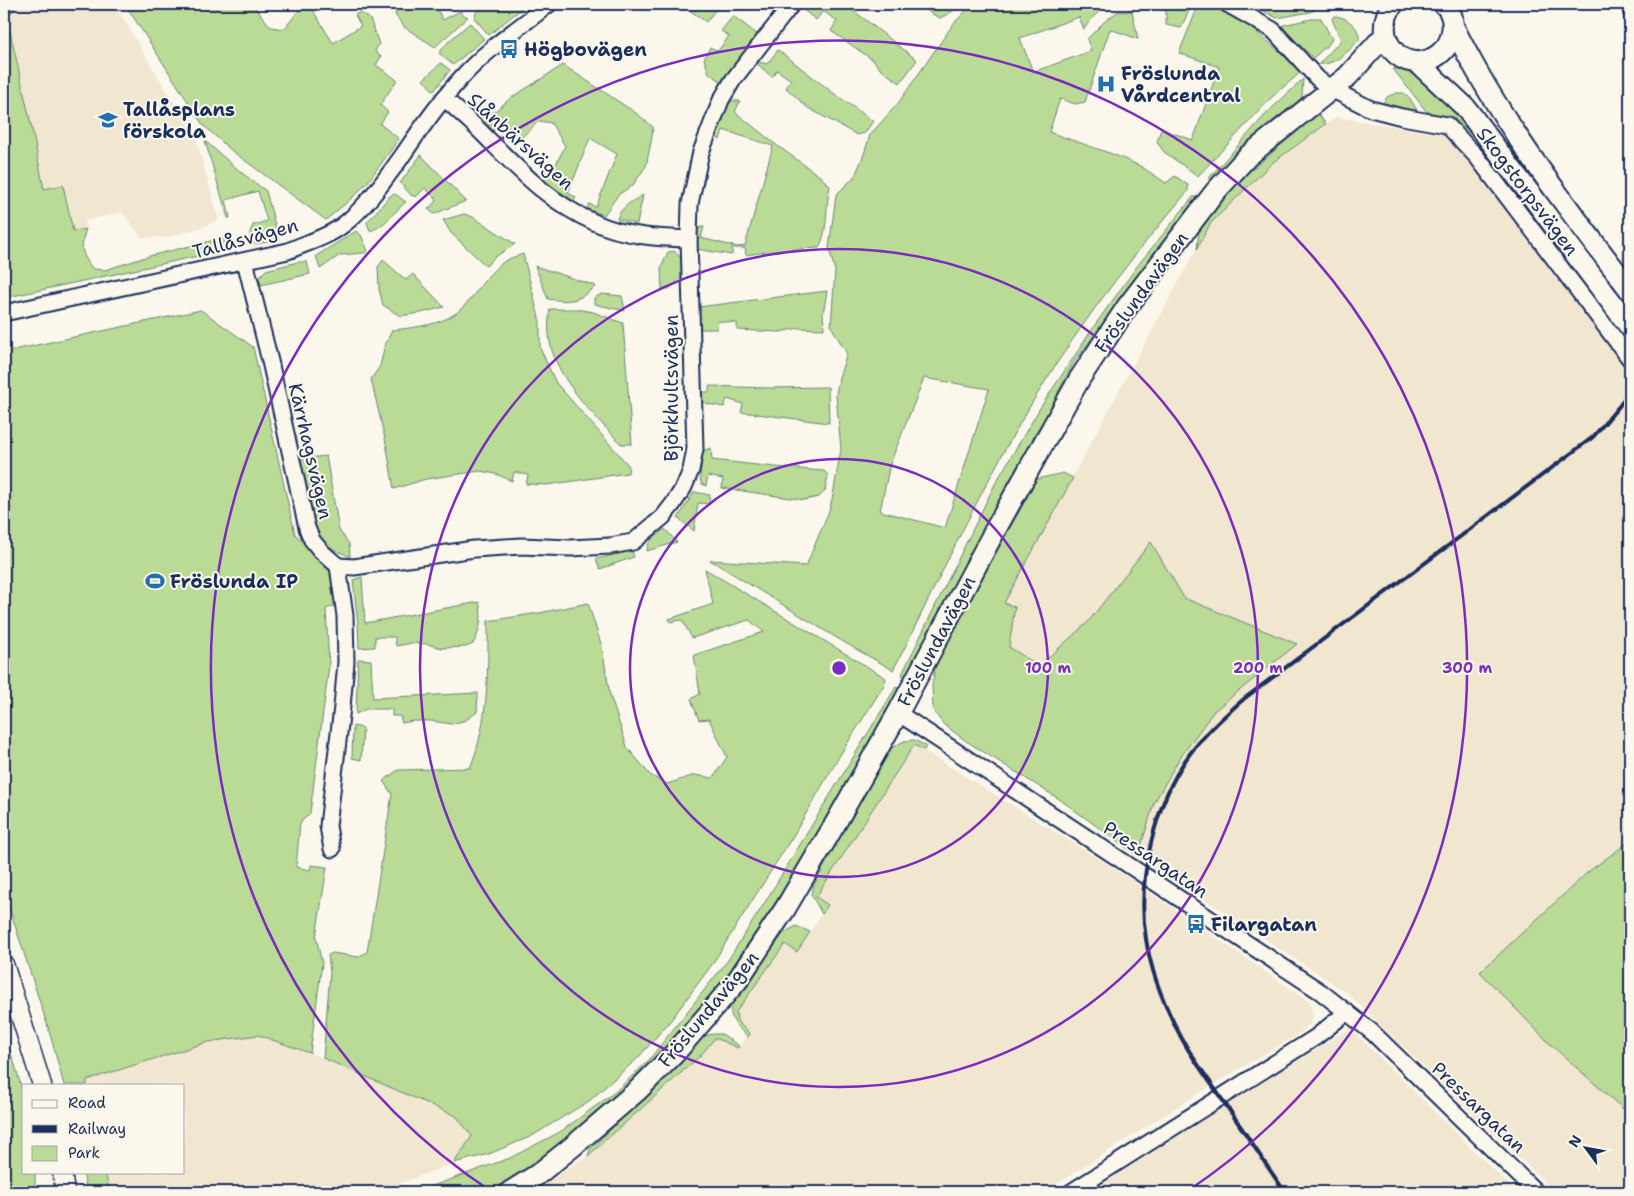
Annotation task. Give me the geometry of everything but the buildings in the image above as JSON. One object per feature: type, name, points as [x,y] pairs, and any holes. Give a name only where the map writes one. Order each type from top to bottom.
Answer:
[{"type":"main road","name":"Skogstorpsvägen","points":[[1444,4],[1451,14],[1453,26],[1500,112],[1630,290]]},
{"type":"main road","name":"Fröslundavägen","points":[[1348,76],[1384,16]]},
{"type":"main road","name":"Skogstorpsvägen","points":[[1384,16],[1393,50],[1410,59],[1465,106],[1630,327]]},
{"type":"main road","name":"Fröslundavägen","points":[[510,1192],[537,1175],[637,1091],[674,1054],[737,981],[787,906],[838,819],[898,713],[994,532],[1080,378],[1127,307],[1212,196],[1248,156],[1348,76],[1383,61],[1432,59],[1444,50],[1450,40],[1453,26]]},
{"type":"street","name":"Tallåsvägen","points":[[4,313],[288,251],[320,238],[342,226],[361,209],[379,188],[444,98],[463,76],[492,48],[549,4]]},
{"type":"street","name":"Björkhultsvägen","points":[[338,566],[354,567],[474,548],[610,546],[633,542],[663,517],[684,487],[692,470],[695,449],[689,240],[690,204],[701,152],[721,100],[733,80],[792,4]]},
{"type":"street","points":[[1227,4],[1273,30],[1318,79],[1331,89],[1371,109],[1402,117],[1447,124],[1477,157],[1630,358]]},
{"type":"street","name":"Slånbärsvägen","points":[[444,98],[536,186],[561,205],[596,223],[618,230],[689,240]]},
{"type":"street","name":"Kärrhagsvägen","points":[[245,261],[270,362],[307,528],[312,540],[321,552],[338,566]]},
{"type":"street","points":[[332,850],[328,826],[346,662],[345,616],[338,566]]},
{"type":"street","name":"Pressargatan","points":[[898,713],[1321,992],[1372,1032],[1536,1192]]},
{"type":"street","points":[[4,964],[42,1084]]},
{"type":"street","points":[[1071,1192],[1316,1036],[1347,1012]]},
{"type":"street","points":[[62,1174],[65,1192]]},
{"type":"shaded area","name":"Tallåsplans förskola","points":[[18,4],[114,4],[179,111],[194,132],[219,220],[170,237],[142,238],[122,212],[85,221],[86,229],[73,231],[63,185],[44,189],[7,17]]},
{"type":"shaded area","points":[[1336,117],[1449,136],[1630,374],[1630,842],[1588,872],[1480,972],[1551,1045],[1630,1115],[1630,1192],[1555,1192],[1346,992],[1138,856],[1154,803],[1179,759],[1214,711],[1296,644],[1184,598],[1151,543],[1088,622],[1038,666],[1009,647],[1015,607],[1003,604],[1210,224],[1272,163]]},
{"type":"shaded area","points":[[915,745],[1118,871],[1310,1002],[1313,1017],[1310,1024],[1300,1033],[1201,1092],[1044,1192],[532,1192],[592,1153],[700,1056],[715,1038],[738,1048],[750,1034],[737,1021],[736,1013],[785,944],[798,952],[827,905],[816,897]]},
{"type":"shaded area","points":[[1350,1028],[1516,1192],[1091,1192],[1197,1124]]},
{"type":"shaded area","points":[[258,1035],[323,1058],[456,1116],[472,1136],[454,1163],[377,1192],[110,1192],[106,1174],[185,1174],[185,1084],[87,1084],[86,1080],[208,1042]]},
{"type":"green space","points":[[4,4],[18,4],[7,18],[44,189],[63,185],[73,231],[86,229],[82,246],[86,259],[93,269],[105,270],[149,256],[219,239],[225,239],[226,250],[4,298]]},
{"type":"green space","points":[[125,4],[252,4],[271,27],[284,29],[304,4],[309,4],[333,43],[361,26],[355,15],[360,12],[370,19],[379,44],[375,51],[381,57],[376,65],[397,80],[380,105],[388,112],[380,124],[399,139],[367,183],[326,220],[232,151],[203,125]]},
{"type":"green space","points":[[397,4],[434,4],[443,20],[460,11],[468,17],[435,47],[404,27],[395,15]]},
{"type":"green space","points":[[480,4],[527,4],[489,35],[474,18]]},
{"type":"green space","points":[[681,4],[720,4],[706,22]]},
{"type":"green space","points":[[800,4],[845,4],[917,60],[900,83],[880,69],[873,60],[831,31],[837,21],[823,11],[816,20],[801,8]]},
{"type":"green space","points":[[922,4],[961,4],[940,18],[930,13]]},
{"type":"green space","points":[[973,4],[1115,4],[1101,10],[1084,29],[1079,17],[1020,38],[1033,72],[1091,51],[1087,39],[1104,22],[1117,12],[1132,11],[1138,39],[1110,29],[1085,102],[1076,104],[1060,99],[1049,132],[1115,155],[1142,167],[1166,183],[1175,176],[1188,185],[1188,191],[1135,255],[1102,299],[1070,343],[1033,400],[974,507],[893,670],[840,640],[710,560],[806,566],[829,511],[841,449],[836,395],[839,377],[847,354],[831,326],[835,271],[829,248],[836,195],[855,176],[870,135],[899,102],[954,23]],"holes":[[[924,378],[989,389],[945,528],[880,511],[890,464]]]},
{"type":"green space","points":[[1158,4],[1192,4],[1181,28],[1166,25],[1166,12]]},
{"type":"green space","points":[[1199,4],[1212,6],[1240,20],[1267,41],[1301,72],[1273,96],[1198,176],[1164,152],[1157,142],[1161,129],[1193,140],[1219,67],[1179,53]]},
{"type":"green space","points":[[1251,4],[1314,4],[1316,9],[1310,12],[1277,18]]},
{"type":"green space","points":[[733,16],[757,34],[722,82],[709,73],[704,59],[710,47],[718,51],[729,36],[721,31]]},
{"type":"green space","points":[[1334,16],[1352,23],[1358,31],[1359,40],[1336,60],[1330,63],[1319,64],[1341,40],[1332,19]]},
{"type":"green space","points":[[1321,18],[1332,39],[1313,58],[1282,27],[1283,25]]},
{"type":"green space","points":[[470,23],[484,39],[453,65],[439,53],[449,41]]},
{"type":"green space","points":[[778,50],[873,121],[865,133],[857,135],[808,108],[786,88],[791,80],[777,70],[772,77],[754,61],[767,64]]},
{"type":"green space","points":[[441,63],[450,70],[434,91],[423,80]]},
{"type":"green space","points":[[563,65],[636,113],[653,127],[646,166],[633,185],[618,195],[604,215],[587,209],[589,204],[596,207],[617,154],[590,138],[568,193],[576,197],[574,201],[543,181],[552,172],[565,146],[551,123],[539,121],[520,139],[502,122],[493,131],[484,120],[511,98]]},
{"type":"green space","points":[[1403,68],[1427,79],[1446,93],[1630,337],[1630,342],[1478,142],[1453,117],[1427,112],[1393,69]]},
{"type":"green space","points":[[1303,79],[1302,97],[1250,142],[1210,181],[1208,179],[1267,113]]},
{"type":"green space","points":[[1396,93],[1404,93],[1409,97],[1417,110],[1383,103],[1387,97]]},
{"type":"green space","points":[[728,101],[740,101],[735,112],[821,177],[830,186],[826,226],[819,248],[781,250],[746,255],[745,248],[732,248],[732,255],[696,249],[697,231],[700,227],[704,227],[701,238],[737,247],[745,246],[773,146],[723,130],[720,140],[717,138],[717,131]]},
{"type":"green space","points":[[1318,114],[1326,124],[1272,163],[1210,224],[1197,249],[1199,229],[1220,203],[1248,173]]},
{"type":"green space","points":[[205,141],[266,191],[279,240],[255,244],[250,242],[250,232],[253,225],[267,221],[258,191],[226,200],[230,218],[228,218]]},
{"type":"green space","points":[[421,155],[466,201],[434,214],[428,209],[437,200],[425,188],[416,197],[411,195],[400,183]]},
{"type":"green space","points":[[395,194],[406,202],[385,222],[370,231],[367,222],[390,196]]},
{"type":"green space","points":[[643,195],[637,224],[617,219],[624,208]]},
{"type":"green space","points":[[1193,197],[1196,197],[1195,202],[1074,362],[1058,392],[1055,406],[908,678],[902,675],[995,484],[1040,408],[1097,322],[1138,265]]},
{"type":"green space","points":[[464,214],[473,217],[515,244],[495,257],[486,266],[451,233],[443,220]]},
{"type":"green space","points":[[356,231],[361,235],[368,251],[340,255],[320,269],[316,256]]},
{"type":"green space","points":[[674,251],[682,259],[681,278],[669,289],[662,289],[661,268],[668,252]]},
{"type":"green space","points":[[523,254],[540,322],[540,348],[556,383],[629,466],[628,473],[547,485],[526,484],[528,475],[514,472],[512,481],[496,474],[480,471],[426,479],[394,489],[386,443],[371,379],[380,366],[385,345],[392,330],[428,325],[457,313],[497,267],[507,260]]},
{"type":"green space","points":[[383,260],[406,280],[413,274],[444,307],[400,316],[383,305],[379,289],[378,267]]},
{"type":"green space","points":[[298,262],[307,262],[310,274],[261,285],[259,277],[266,270]]},
{"type":"green space","points":[[535,266],[596,286],[574,300],[548,299]]},
{"type":"green space","points":[[827,291],[823,314],[824,329],[798,328],[780,332],[737,330],[737,323],[718,321],[717,329],[698,329],[698,307]]},
{"type":"green space","points":[[602,294],[622,296],[625,311],[594,304],[594,298]]},
{"type":"green space","points":[[550,309],[576,309],[593,312],[623,323],[632,444],[621,444],[590,411],[562,374],[550,342]]},
{"type":"green space","points":[[201,310],[253,347],[295,534],[333,575],[337,605],[326,609],[329,666],[310,813],[300,823],[296,867],[310,870],[311,865],[327,867],[316,937],[322,963],[310,1053],[258,1035],[208,1042],[87,1080],[87,1084],[64,1084],[48,1027],[8,904],[4,884],[4,352]]},
{"type":"green space","points":[[709,386],[828,387],[829,423],[741,412],[743,404],[727,399],[724,407],[708,404],[701,401],[701,392],[709,392]]},
{"type":"green space","points":[[711,448],[712,460],[824,471],[828,475],[825,491],[819,497],[804,500],[722,488],[723,479],[708,476],[706,486],[701,483],[700,477],[703,451]]},
{"type":"green space","points":[[326,456],[339,530],[349,544],[350,557],[331,548],[322,539],[316,529],[308,506],[299,459]]},
{"type":"green space","points":[[1063,473],[1073,478],[1004,603],[1015,607],[1009,647],[1039,666],[1088,622],[1151,542],[1184,598],[1297,644],[1214,711],[1179,759],[1154,803],[1138,856],[1059,799],[966,741],[943,724],[933,710],[932,685],[936,662],[1037,479]]},
{"type":"green space","points":[[694,492],[710,495],[709,504],[698,503],[694,531],[678,518]]},
{"type":"green space","points":[[665,529],[677,542],[647,551],[651,541]]},
{"type":"green space","points":[[632,551],[634,557],[600,569],[596,559]]},
{"type":"green space","points":[[705,569],[886,678],[884,685],[840,755],[793,836],[711,966],[671,1020],[638,1058],[589,1101],[532,1136],[489,1154],[454,1163],[472,1136],[456,1116],[323,1058],[330,973],[328,955],[333,953],[358,957],[367,952],[392,794],[383,781],[398,770],[470,768],[481,733],[484,714],[488,621],[588,603],[602,647],[610,695],[627,747],[650,775],[667,784],[695,775],[713,778],[727,757],[709,719],[699,720],[691,699],[700,694],[694,655],[764,632],[749,620],[692,638],[682,620],[670,622],[669,619],[713,604]]},
{"type":"green space","points":[[362,577],[365,623],[479,602],[481,612],[480,624],[473,644],[466,647],[442,648],[412,643],[396,646],[395,637],[375,637],[375,647],[359,648],[353,580]]},
{"type":"green space","points":[[358,659],[371,660],[373,698],[478,693],[477,712],[466,720],[452,724],[431,721],[402,723],[400,716],[392,716],[392,709],[366,709],[356,714]]},
{"type":"green space","points":[[896,687],[901,690],[773,914],[719,991],[655,1062],[597,1115],[537,1162],[492,1192],[416,1192],[510,1158],[560,1132],[615,1092],[648,1061],[728,960]]},
{"type":"green space","points":[[353,726],[363,728],[361,760],[352,758]]},
{"type":"green space","points":[[914,740],[926,746],[924,750],[914,745],[816,897],[828,905],[822,914],[811,894],[814,885],[862,795],[890,749],[904,741]]},
{"type":"green space","points":[[1630,841],[1630,1115],[1551,1045],[1480,972],[1588,872]]},
{"type":"green space","points":[[796,926],[810,932],[797,952],[785,944],[736,1012],[737,1021],[750,1034],[748,1037],[734,1022],[731,1013],[732,1002],[784,933]]},
{"type":"green space","points":[[722,1034],[739,1046],[738,1048],[715,1038],[700,1056],[588,1156],[590,1149],[667,1076],[700,1037]]},
{"type":"green space","points":[[4,1035],[22,1090],[22,1174],[35,1174],[35,1192],[4,1192]]},
{"type":"green space","points":[[83,1174],[106,1174],[110,1192],[87,1192]]},
{"type":"railway","points":[[1622,4],[1630,37]]},
{"type":"railway","points":[[1285,1192],[1189,1051],[1169,1012],[1155,976],[1146,939],[1144,892],[1151,843],[1167,795],[1177,774],[1195,747],[1238,704],[1593,437],[1620,405],[1630,389]]},
{"type":"place","name":"Högbovägen","points":[[509,49]]},
{"type":"place","name":"Fröslunda Vårdcentral","points":[[1106,84]]},
{"type":"place","name":"Tallåsplans förskola","points":[[108,120]]},
{"type":"place","name":"Fröslunda IP","points":[[155,581]]},
{"type":"place","name":"Filargatan","points":[[1196,924]]}]
